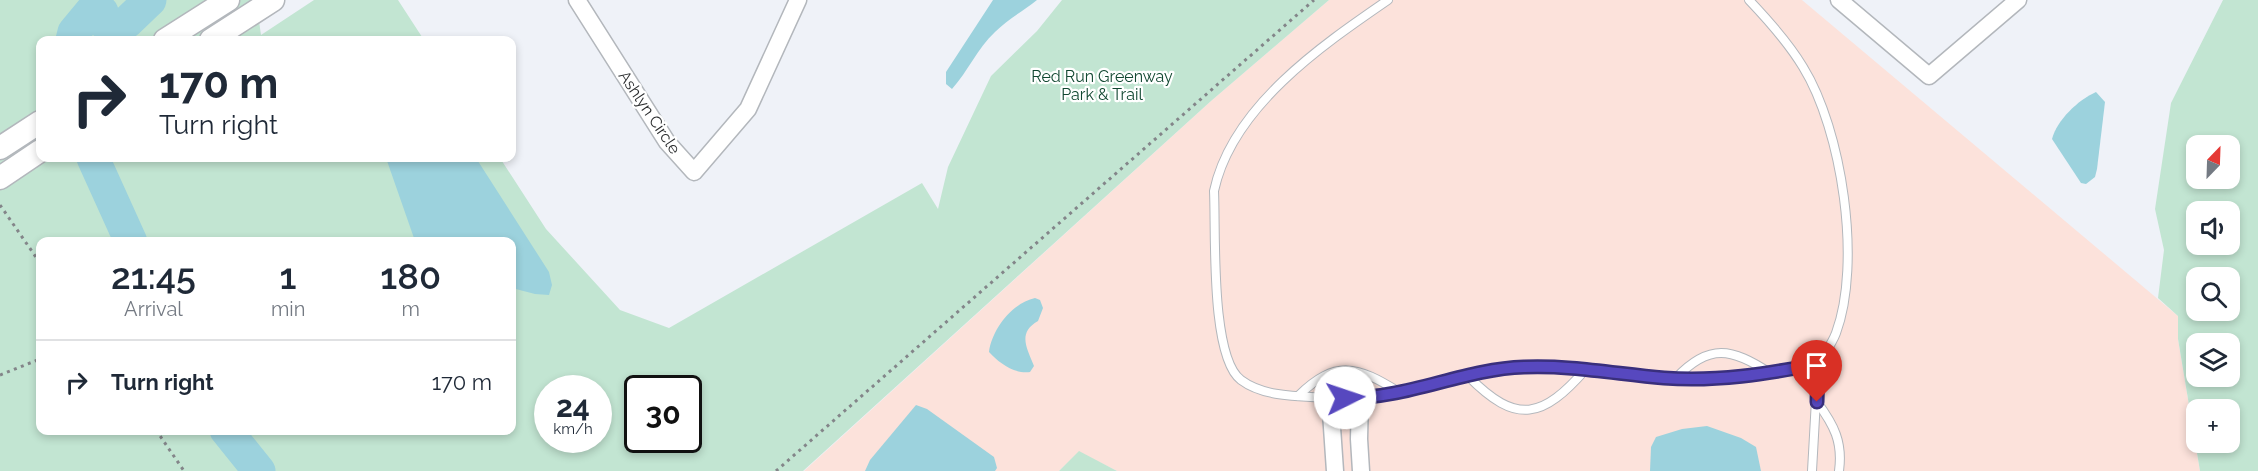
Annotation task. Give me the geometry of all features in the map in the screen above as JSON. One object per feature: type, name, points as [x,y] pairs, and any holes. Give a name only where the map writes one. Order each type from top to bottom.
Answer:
[{"type":"main road","points":[[171,36],[228,0]]},
{"type":"main road","points":[[217,36],[271,1]]},
{"type":"main road","points":[[0,148],[36,125]]},
{"type":"main road","points":[[0,178],[36,154]]},
{"type":"street","name":"Ashlyn Circle","points":[[577,0],[667,142],[694,172],[748,109],[798,0]]},
{"type":"street","points":[[1839,0],[1929,75],[2018,0]]},
{"type":"street","points":[[1335,471],[1330,398],[1360,398],[1361,471]]},
{"type":"lane","points":[[1330,398],[1278,394],[1240,380],[1230,365],[1222,346],[1219,322],[1214,191],[1218,173],[1231,146],[1253,115],[1286,79],[1322,46],[1388,0]]},
{"type":"lane","points":[[1749,0],[1779,33],[1804,68],[1827,124],[1839,173],[1846,226],[1846,291],[1836,334],[1818,364],[1812,471]]},
{"type":"lane","points":[[1676,378],[1701,356],[1720,352],[1744,357],[1770,373]]},
{"type":"lane","points":[[1360,398],[1399,392],[1494,369],[1525,366],[1586,369],[1676,378],[1770,373],[1818,364]]},
{"type":"lane","points":[[1468,376],[1500,403],[1514,408],[1535,409],[1552,403],[1586,369]]},
{"type":"lane","points":[[1298,396],[1323,374],[1345,370],[1364,373],[1399,392]]},
{"type":"lane","points":[[1817,402],[1838,435],[1842,456],[1839,471]]},
{"type":"path","points":[[776,471],[1314,0]]},
{"type":"path","points":[[0,205],[36,257]]},
{"type":"path","points":[[0,375],[36,361]]},
{"type":"path","points":[[159,435],[184,471]]},
{"type":"shaded area","points":[[1329,0],[1802,0],[2178,316],[2178,339],[2188,399],[2186,399],[2186,453],[2197,453],[2200,471],[1117,471],[1079,452],[1059,471],[804,471],[1211,101]]},
{"type":"green space","name":"Red Run Greenway Park & Trail","points":[[0,0],[256,0],[261,35],[314,0],[398,0],[421,36],[36,36],[36,162],[503,162],[546,229],[620,310],[669,328],[922,183],[938,209],[948,167],[991,76],[1037,31],[1062,0],[1329,0],[1211,101],[803,471],[0,471]]},
{"type":"green space","points":[[2223,0],[2258,0],[2258,471],[2200,471],[2197,453],[2240,453],[2240,399],[2188,399],[2186,387],[2178,339],[2178,316],[2158,298],[2164,250],[2155,209],[2171,103]]},
{"type":"green space","points":[[1079,451],[1117,471],[1059,471]]},
{"type":"water","points":[[993,0],[1037,0],[1005,23],[989,39],[952,89],[946,84],[946,72]]},
{"type":"water","points":[[2096,92],[2105,102],[2097,169],[2095,177],[2086,184],[2081,183],[2052,139],[2058,125],[2069,111]]},
{"type":"water","points":[[387,162],[479,162],[549,272],[552,285],[549,295],[516,289],[516,237],[414,237]]},
{"type":"water","points":[[1035,298],[1040,300],[1043,308],[1038,321],[1026,336],[1034,366],[1030,372],[1018,371],[1002,364],[989,352],[991,343],[999,326],[1011,311]]},
{"type":"water","points":[[916,405],[927,409],[994,457],[997,468],[995,471],[865,471],[870,460]]},
{"type":"water","points":[[1707,426],[1741,438],[1756,447],[1761,471],[1650,471],[1651,447],[1656,437],[1682,429]]},
{"type":"waterway","points":[[94,8],[106,0]]},
{"type":"waterway","points":[[73,36],[94,8],[102,12],[111,30],[127,22],[150,0]]},
{"type":"waterway","points":[[95,162],[129,237]]},
{"type":"waterway","points":[[230,435],[259,471]]},
{"type":"route","points":[[1345,398],[1360,398],[1411,390],[1494,369],[1525,366],[1611,371],[1665,378],[1705,378],[1753,375],[1818,364],[1817,402]]}]
